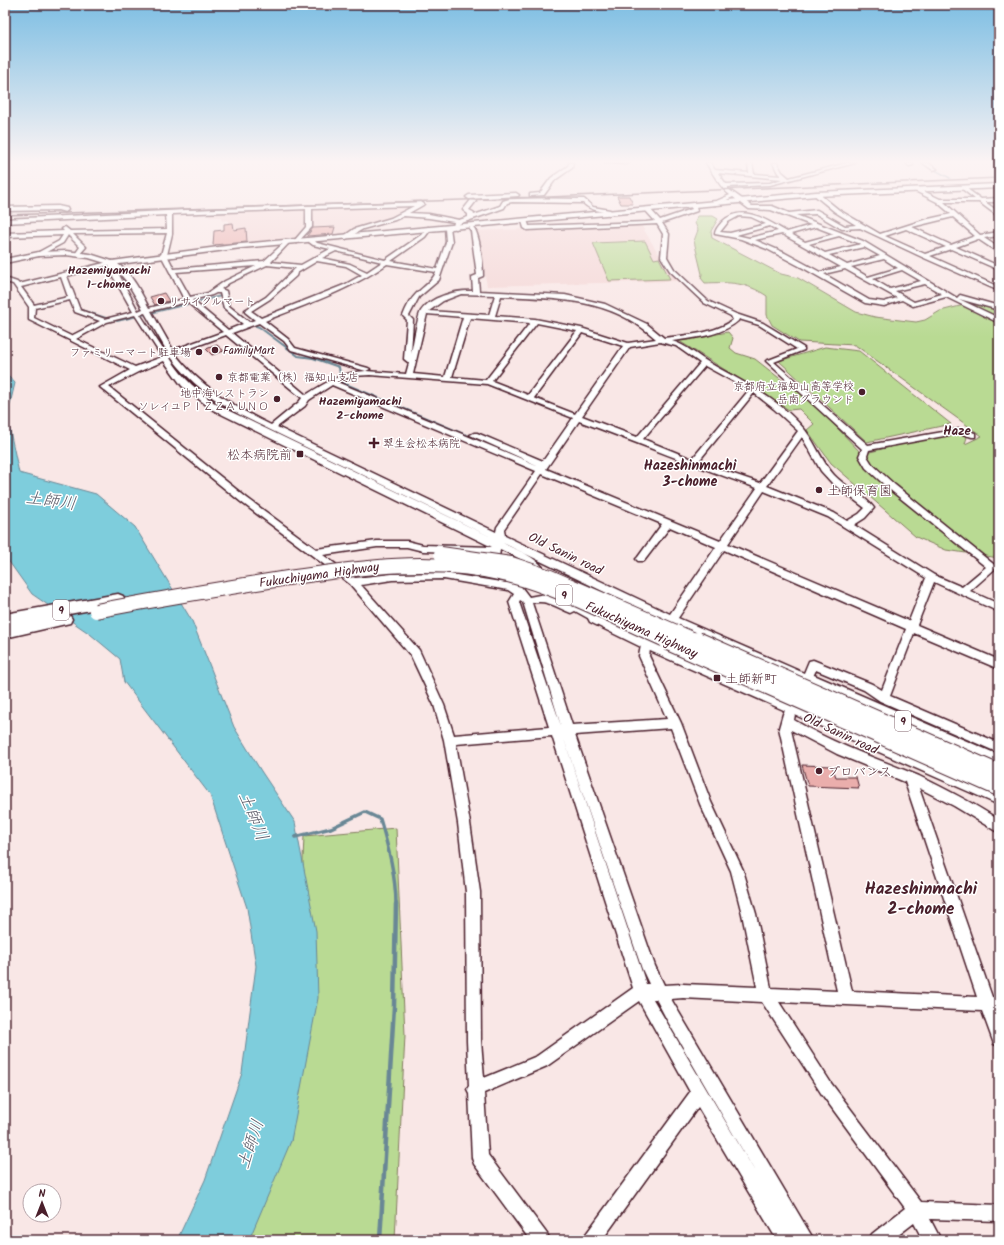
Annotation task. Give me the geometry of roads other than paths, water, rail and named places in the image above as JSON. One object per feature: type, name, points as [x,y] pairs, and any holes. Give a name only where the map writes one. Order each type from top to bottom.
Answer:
[{"type":"highway","name":"Fukuchiyama Highway","points":[[5,620],[329,563],[390,555],[443,554],[511,564],[550,577],[592,594],[999,774]]},
{"type":"highway","name":"Fukuchiyama Highway","points":[[5,627],[225,587],[361,567],[441,564],[507,575],[584,603],[999,787]]},
{"type":"highway","name":"9","points":[[5,613],[62,605],[118,600]]},
{"type":"highway","name":"9","points":[[5,632],[77,617],[96,611]]},
{"type":"highway","name":"9","points":[[595,618],[790,714],[999,797]]},
{"type":"highway","name":"9","points":[[807,679],[999,763]]},
{"type":"main road","points":[[5,261],[40,254],[78,254],[112,263],[164,255],[287,242],[448,228],[458,224],[523,221]]},
{"type":"street","points":[[64,221],[64,226],[67,232],[83,247],[78,254]]},
{"type":"street","points":[[171,221],[168,244],[164,255],[188,300],[306,398]]},
{"type":"street","points":[[297,241],[309,227],[309,221]]},
{"type":"street","points":[[346,237],[349,233],[359,228],[385,221]]},
{"type":"street","points":[[447,221],[458,224],[463,221]]},
{"type":"street","points":[[525,221],[527,228],[660,222],[666,230],[667,239],[664,257],[672,270],[706,302],[734,315],[761,324],[802,349],[769,361],[866,448]]},
{"type":"street","points":[[725,221],[717,233],[731,234],[748,240],[801,264],[867,302],[884,304],[903,298]]},
{"type":"street","points":[[762,221],[913,304],[944,293],[999,308]]},
{"type":"street","points":[[805,221],[864,244],[944,293],[999,321]]},
{"type":"street","points":[[833,221],[844,228],[860,226]]},
{"type":"street","points":[[852,221],[880,236],[999,289]]},
{"type":"street","points":[[880,236],[926,221]]},
{"type":"street","points":[[961,221],[979,237],[999,251]]},
{"type":"street","points":[[731,234],[769,225]]},
{"type":"street","points":[[748,240],[815,225]]},
{"type":"street","points":[[412,362],[407,359],[410,320],[406,316],[407,312],[417,296],[436,280],[449,242],[448,228]]},
{"type":"street","points":[[472,228],[474,231],[480,266],[480,276],[475,277],[476,292]]},
{"type":"street","points":[[906,228],[999,268]]},
{"type":"street","points":[[428,229],[423,236],[386,262],[367,275],[346,286],[168,356],[104,386],[215,476],[353,582],[415,653],[438,705],[450,740],[473,892],[475,1089],[480,1158],[541,1240]]},
{"type":"street","points":[[5,235],[67,232],[169,231]]},
{"type":"street","points":[[40,254],[61,242],[67,232]]},
{"type":"street","points":[[804,244],[839,234]]},
{"type":"street","points":[[924,256],[949,246],[979,237],[999,234]]},
{"type":"street","points":[[312,240],[315,244],[386,262],[438,271]]},
{"type":"street","points":[[70,339],[105,321],[210,294],[227,282],[266,263],[283,248],[287,242]]},
{"type":"street","points":[[824,255],[864,244]]},
{"type":"street","points":[[335,249],[294,272],[294,275],[268,298],[247,311],[286,340],[293,349],[342,364],[371,370],[370,373]]},
{"type":"street","points":[[819,274],[884,256]]},
{"type":"street","points":[[316,259],[348,265],[367,275]]},
{"type":"street","points":[[18,286],[112,263]]},
{"type":"street","name":"Old Sanin road","points":[[112,263],[121,269],[138,295],[142,312],[168,356],[196,383],[223,403],[498,544],[807,679],[790,714],[803,732],[932,788],[999,827]]},
{"type":"street","points":[[173,271],[266,263],[302,267]]},
{"type":"street","points":[[867,279],[903,268]]},
{"type":"street","points":[[63,274],[77,311],[105,321]]},
{"type":"street","points":[[5,280],[18,286],[32,307],[31,319],[136,370]]},
{"type":"street","points":[[889,291],[925,282]]},
{"type":"street","points":[[214,291],[222,292],[226,307],[248,325]]},
{"type":"street","points":[[408,377],[424,312],[430,306],[450,294],[460,292],[499,293],[565,297],[594,302],[645,325],[662,339],[678,345],[704,363],[753,389],[777,408],[802,431],[824,469],[835,481],[870,508],[862,516],[847,525]]},
{"type":"street","points":[[491,318],[499,293]]},
{"type":"street","points":[[32,307],[71,298]]},
{"type":"street","points":[[424,312],[535,321],[581,330],[628,345],[714,332],[733,324],[736,320],[734,315]]},
{"type":"street","points":[[448,380],[467,316]]},
{"type":"street","points":[[488,382],[535,321]]},
{"type":"street","points":[[530,398],[581,330]]},
{"type":"street","points":[[628,345],[576,417],[500,529],[494,558],[520,599],[641,991],[699,1093],[787,1240]]},
{"type":"street","points":[[168,356],[185,384],[216,408],[528,559],[540,568],[555,595],[595,618]]},
{"type":"street","points":[[638,440],[704,363]]},
{"type":"street","points":[[271,428],[302,404],[306,398],[331,382],[341,380],[352,374],[370,373],[488,382],[693,463],[762,487],[831,516],[931,577],[999,608]]},
{"type":"street","points":[[341,380],[721,547],[799,578],[999,665]]},
{"type":"street","points":[[331,382],[542,468]]},
{"type":"street","points":[[693,463],[753,389]]},
{"type":"street","points":[[672,619],[802,431]]},
{"type":"street","points":[[866,448],[960,431],[972,435]]},
{"type":"street","points":[[866,448],[863,456],[869,466],[892,487],[995,569],[962,592]]},
{"type":"street","points":[[641,559],[668,523]]},
{"type":"street","points":[[314,553],[377,544],[407,544],[423,548],[498,544]]},
{"type":"street","points":[[353,582],[392,577],[444,576],[511,587],[520,599]]},
{"type":"street","points":[[884,698],[913,628],[931,577]]},
{"type":"street","points":[[520,599],[538,596],[545,597],[595,618]]},
{"type":"street","points":[[646,643],[644,656],[675,723],[706,804],[737,870],[750,914],[765,994],[826,1088],[917,1210],[932,1240]]},
{"type":"street","points":[[807,679],[813,664],[868,687],[884,698],[999,748]]},
{"type":"street","points":[[790,714],[785,728],[846,997]]},
{"type":"street","points":[[450,740],[675,723]]},
{"type":"street","points":[[562,731],[649,969],[672,1015],[805,1240]]},
{"type":"street","points":[[910,779],[993,1004],[999,1039]]},
{"type":"street","points":[[475,1089],[542,1061],[612,1013],[641,991],[684,991],[993,1004]]},
{"type":"street","points":[[592,1240],[699,1093]]},
{"type":"street","points":[[878,1240],[917,1210],[999,1213]]},
{"type":"water","name":"土師川","points":[[5,372],[15,383],[7,417],[19,473],[96,494],[135,527],[192,621],[234,727],[295,822],[316,931],[318,998],[291,1141],[249,1240],[177,1240],[205,1180],[242,1073],[256,966],[247,908],[210,795],[124,682],[120,659],[90,634],[32,594],[5,556]]},
{"type":"waterway","points":[[117,321],[221,296],[223,308],[235,317]]},
{"type":"waterway","points":[[81,310],[109,319]]},
{"type":"waterway","points":[[251,324],[259,327],[298,356],[313,358],[339,367],[341,382],[478,440]]},
{"type":"waterway","points":[[475,439],[537,465]]},
{"type":"waterway","points":[[536,649],[561,725]]},
{"type":"waterway","points":[[295,837],[331,828],[365,812],[380,819],[389,850],[396,894],[396,904]]},
{"type":"waterway","points":[[613,884],[620,905]]},
{"type":"waterway","points":[[380,1240],[394,1006],[396,904]]},
{"type":"waterway","points":[[620,904],[649,986]]},
{"type":"waterway","points":[[654,997],[670,1025]]},
{"type":"place","name":"リサイクルマート","points":[[161,301]]},
{"type":"place","name":"FamilyMart","points":[[215,350]]},
{"type":"place","name":"ファミリーマート駐車場","points":[[199,352]]},
{"type":"place","name":"京都電業（株）福知山支店","points":[[219,377]]},
{"type":"place","name":"京都府立福知山高等学校 岳南グラウンド","points":[[862,392]]},
{"type":"place","name":"地中海レストラン ソレイユＰＩＺＺＡＵＮＯ","points":[[277,399]]},
{"type":"place","name":"翠生会松本病院","points":[[374,443]]},
{"type":"place","name":"松本病院前","points":[[300,454]]},
{"type":"place","name":"土師保育園","points":[[819,490]]},
{"type":"place","name":"土師新町","points":[[717,678]]},
{"type":"place","name":"プロバンス","points":[[819,771]]},
{"type":"district","name":"Hazemiyamachi 1-chome","points":[[109,277]]},
{"type":"district","name":"Hazemiyamachi 2-chome","points":[[360,408]]},
{"type":"district","name":"Haze","points":[[957,430]]},
{"type":"district","name":"Hazeshinmachi 3-chome","points":[[690,474]]},
{"type":"district","name":"Hazeshinmachi 2-chome","points":[[921,898]]}]
